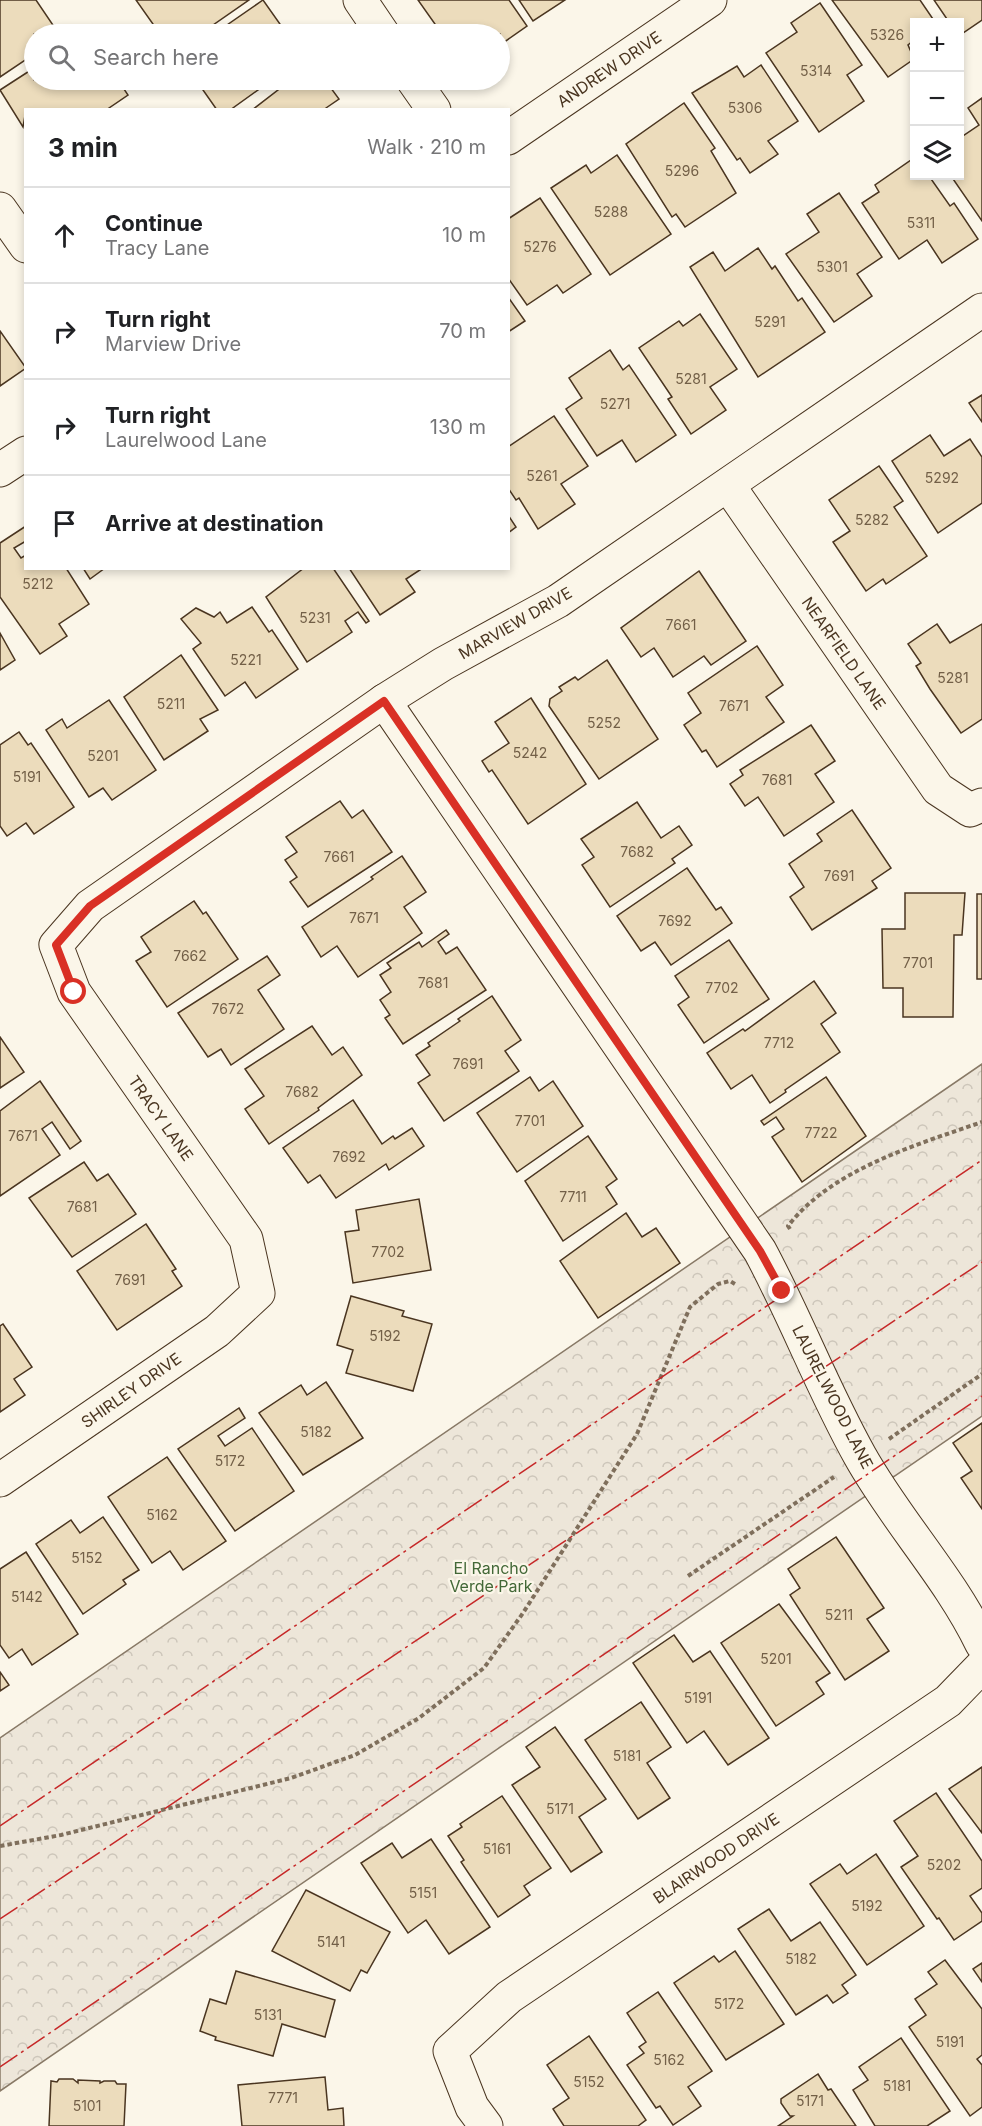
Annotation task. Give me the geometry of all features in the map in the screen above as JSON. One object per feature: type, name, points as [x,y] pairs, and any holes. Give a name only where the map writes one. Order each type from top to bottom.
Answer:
[{"type":"street","points":[[360,0],[376,24]]},
{"type":"street","name":"ANDREW DRIVE","points":[[510,137],[710,0]]},
{"type":"street","points":[[421,90],[433,108]]},
{"type":"street","points":[[0,209],[24,243]]},
{"type":"street","name":"MARVIEW DRIVE","points":[[56,945],[90,906],[384,701],[443,664],[558,601],[982,310]]},
{"type":"street","points":[[0,470],[24,454]]},
{"type":"street","name":"NEARFIELD LANE","points":[[728,485],[938,789],[976,808]]},
{"type":"street","name":"LAURELWOOD LANE","points":[[384,701],[760,1251],[782,1291],[861,1459],[966,1611],[982,1644]]},
{"type":"street","name":"TRACY LANE","points":[[56,945],[74,992],[246,1239],[258,1293]]},
{"type":"street","name":"SHIRLEY DRIVE","points":[[0,1480],[217,1331],[258,1293]]},
{"type":"street","name":"BLAIRWOOD DRIVE","points":[[486,2126],[472,2107],[450,2051],[509,1997],[948,1701],[982,1666]]},
{"type":"path","points":[[792,1234],[788,1226],[802,1208],[861,1169],[894,1154],[982,1122]]},
{"type":"path","points":[[0,1846],[61,1835],[291,1778],[355,1755],[419,1718],[484,1668],[523,1613],[637,1434],[690,1307],[718,1284],[730,1281],[742,1293]]},
{"type":"green space","name":"El Rancho Verde Park","points":[[982,1064],[982,1416],[0,2091],[0,1738]]},
{"type":"building","points":[[0,0],[36,0],[52,24],[24,24],[24,61],[0,77]]},
{"type":"building","points":[[136,0],[249,0],[214,24],[153,24]]},
{"type":"building","points":[[263,0],[280,24],[228,24]]},
{"type":"building","points":[[418,0],[509,0],[527,26],[510,38],[510,24],[435,24]]},
{"type":"building","points":[[519,0],[565,0],[533,21]]},
{"type":"building","points":[[832,0],[920,0],[932,18],[910,18],[910,43],[908,45],[910,62],[888,77]]},
{"type":"building","points":[[934,0],[982,0],[982,20],[964,32],[964,18],[946,18]]},
{"type":"building","points":[[820,3],[862,65],[847,75],[864,101],[819,132],[766,53],[797,32],[791,23]]},
{"type":"building","points":[[761,65],[798,121],[768,141],[778,154],[750,173],[740,158],[737,160],[692,93],[737,66],[744,77]]},
{"type":"building","points":[[24,74],[24,90],[125,90],[128,95],[109,108],[24,108],[23,127],[0,90]]},
{"type":"building","points":[[203,90],[258,90],[233,108],[216,108]]},
{"type":"building","points":[[278,90],[332,90],[339,99],[326,108],[255,108]]},
{"type":"building","points":[[982,98],[982,221],[954,180],[964,180],[964,135],[979,125],[968,108]]},
{"type":"building","points":[[684,103],[715,148],[711,151],[736,193],[685,227],[676,214],[672,217],[626,144]]},
{"type":"building","points":[[617,155],[671,234],[610,275],[551,188],[586,165],[591,173]]},
{"type":"building","points":[[910,161],[910,180],[932,180],[950,206],[954,203],[978,239],[942,263],[927,240],[899,259],[862,203],[879,192],[875,185]]},
{"type":"building","points":[[839,193],[882,257],[857,274],[872,296],[834,322],[786,254],[819,232],[807,214]]},
{"type":"building","points":[[540,198],[591,274],[563,293],[557,285],[527,305],[510,281],[510,218]]},
{"type":"building","points":[[758,248],[772,269],[775,266],[798,301],[802,298],[825,332],[758,377],[690,267],[713,252],[725,271]]},
{"type":"building","points":[[510,300],[525,321],[510,331]]},
{"type":"building","points":[[700,314],[737,369],[710,387],[726,410],[691,434],[668,399],[672,397],[639,348],[679,321],[683,326]]},
{"type":"building","points":[[0,331],[24,365],[24,369],[0,386]]},
{"type":"building","points":[[610,350],[623,370],[629,365],[676,435],[636,462],[622,440],[597,456],[566,409],[582,398],[569,378]]},
{"type":"building","points":[[982,395],[982,422],[969,403]]},
{"type":"building","points":[[554,416],[588,466],[561,484],[575,504],[538,529],[519,498],[516,500],[510,491],[510,446]]},
{"type":"building","points":[[930,435],[944,456],[970,439],[982,457],[982,503],[938,533],[892,461]]},
{"type":"building","points":[[879,466],[903,501],[894,507],[927,556],[886,584],[883,579],[866,591],[833,542],[850,531],[829,500]]},
{"type":"building","points":[[510,518],[516,527],[510,532]]},
{"type":"building","points":[[24,527],[24,542],[14,548],[21,558],[24,556],[24,570],[67,570],[89,604],[59,624],[67,636],[40,654],[0,597],[0,543]]},
{"type":"building","points":[[84,570],[102,570],[90,579]]},
{"type":"building","points":[[301,570],[334,570],[369,621],[366,623],[358,612],[345,621],[352,632],[307,662],[266,597]]},
{"type":"building","points":[[350,570],[420,570],[406,579],[415,592],[380,615]]},
{"type":"building","points":[[699,571],[746,641],[711,665],[704,656],[673,677],[654,648],[641,657],[621,628]]},
{"type":"building","points":[[252,607],[269,632],[272,630],[298,669],[256,698],[245,682],[225,696],[193,649],[201,643],[181,619],[196,608],[214,617],[220,612],[227,623]]},
{"type":"building","points":[[937,624],[950,643],[982,624],[982,719],[961,733],[916,666],[921,663],[908,644]]},
{"type":"building","points":[[0,633],[15,660],[0,670]]},
{"type":"building","points":[[757,646],[783,685],[766,697],[784,722],[717,767],[706,750],[702,752],[684,725],[701,713],[688,693]]},
{"type":"building","points":[[181,655],[218,710],[200,719],[208,731],[164,760],[124,697]]},
{"type":"building","points":[[607,660],[658,739],[599,779],[549,706],[550,699],[562,691],[559,687],[575,677],[578,680]]},
{"type":"building","points":[[531,698],[586,784],[528,824],[492,770],[489,772],[482,761],[509,743],[495,722]]},
{"type":"building","points":[[109,700],[156,770],[112,800],[103,788],[89,797],[46,730],[62,719],[67,728]]},
{"type":"building","points":[[811,725],[835,761],[815,774],[834,802],[784,836],[758,797],[745,806],[730,784],[743,775],[740,770]]},
{"type":"building","points":[[19,732],[28,745],[31,743],[74,807],[34,834],[26,823],[7,836],[0,826],[0,745]]},
{"type":"building","points":[[340,801],[352,818],[363,810],[392,852],[308,907],[290,882],[297,877],[285,860],[297,852],[286,837]]},
{"type":"building","points":[[637,802],[661,838],[679,826],[692,845],[672,859],[675,863],[610,907],[582,865],[594,857],[581,839]]},
{"type":"building","points":[[852,810],[891,868],[872,881],[877,888],[812,930],[790,897],[804,887],[789,864],[822,841],[817,834]]},
{"type":"building","points":[[402,856],[426,892],[404,907],[422,933],[358,977],[337,946],[321,957],[302,927],[373,879],[371,877]]},
{"type":"building","points":[[687,868],[716,910],[721,907],[732,923],[671,965],[655,942],[641,951],[617,916]]},
{"type":"building","points":[[905,893],[965,893],[962,935],[954,935],[953,1017],[903,1017],[903,988],[883,988],[882,929],[905,929]]},
{"type":"building","points":[[977,894],[982,894],[982,979],[977,979]]},
{"type":"building","points":[[194,901],[203,914],[206,912],[238,959],[167,1007],[136,961],[151,952],[141,937]]},
{"type":"building","points":[[446,930],[449,934],[438,942],[446,954],[457,947],[486,990],[403,1044],[385,1018],[390,1015],[380,1000],[391,992],[380,975],[391,968],[387,963],[419,942],[422,947]]},
{"type":"building","points":[[729,940],[769,999],[704,1043],[678,1005],[689,997],[675,976]]},
{"type":"building","points":[[267,956],[280,975],[258,990],[284,1029],[231,1065],[221,1049],[208,1057],[178,1013]]},
{"type":"building","points":[[814,981],[836,1013],[821,1024],[840,1052],[770,1103],[752,1075],[731,1089],[707,1053],[743,1029],[745,1031]]},
{"type":"building","points":[[492,996],[521,1040],[505,1051],[519,1071],[444,1121],[418,1083],[430,1075],[416,1055],[430,1046],[428,1043],[460,1021],[458,1019]]},
{"type":"building","points":[[312,1026],[332,1055],[343,1047],[362,1075],[318,1108],[319,1110],[269,1144],[245,1109],[264,1096],[245,1069]]},
{"type":"building","points":[[0,1037],[24,1072],[0,1088]]},
{"type":"building","points":[[530,1077],[539,1091],[553,1081],[583,1126],[517,1172],[477,1113]]},
{"type":"building","points":[[826,1077],[866,1136],[802,1182],[772,1137],[784,1129],[776,1117],[764,1125],[761,1121]]},
{"type":"building","points":[[40,1081],[81,1141],[70,1149],[52,1122],[42,1129],[60,1155],[0,1196],[0,1111]]},
{"type":"building","points":[[353,1100],[382,1144],[393,1136],[395,1139],[412,1128],[424,1146],[389,1170],[386,1164],[336,1198],[320,1175],[308,1183],[283,1148]]},
{"type":"building","points":[[588,1136],[617,1179],[606,1187],[617,1204],[563,1241],[525,1181]]},
{"type":"building","points":[[84,1162],[97,1181],[108,1174],[136,1214],[72,1257],[29,1198]]},
{"type":"building","points":[[419,1199],[431,1270],[353,1283],[345,1232],[359,1230],[356,1210]]},
{"type":"building","points":[[626,1213],[642,1237],[656,1228],[680,1263],[598,1318],[560,1261]]},
{"type":"building","points":[[146,1224],[176,1269],[172,1271],[182,1286],[117,1330],[77,1271]]},
{"type":"building","points":[[351,1296],[404,1311],[402,1316],[432,1324],[413,1391],[346,1373],[353,1350],[337,1345]]},
{"type":"building","points":[[3,1324],[32,1367],[14,1379],[25,1395],[0,1412],[0,1326]]},
{"type":"building","points":[[326,1382],[363,1438],[303,1475],[259,1413],[301,1385],[307,1395]]},
{"type":"building","points":[[239,1408],[245,1418],[218,1436],[225,1446],[252,1428],[294,1491],[235,1531],[178,1449]]},
{"type":"building","points":[[982,1423],[982,1509],[961,1478],[972,1471],[953,1443]]},
{"type":"building","points":[[167,1457],[226,1541],[183,1570],[170,1551],[152,1563],[108,1497]]},
{"type":"building","points":[[103,1517],[139,1570],[123,1580],[126,1584],[83,1614],[36,1544],[71,1520],[80,1533]]},
{"type":"building","points":[[836,1537],[884,1608],[867,1619],[889,1651],[845,1680],[790,1595],[800,1588],[788,1569]]},
{"type":"building","points":[[26,1552],[78,1634],[32,1665],[22,1649],[9,1658],[0,1645],[0,1569]]},
{"type":"building","points":[[779,1604],[830,1673],[816,1682],[824,1694],[776,1726],[721,1643]]},
{"type":"building","points":[[674,1635],[693,1662],[710,1651],[769,1738],[728,1765],[704,1731],[687,1743],[633,1663]]},
{"type":"building","points":[[0,1672],[9,1685],[0,1691]]},
{"type":"building","points":[[641,1702],[671,1747],[647,1763],[670,1798],[638,1819],[585,1740]]},
{"type":"building","points":[[555,1727],[606,1799],[579,1817],[602,1852],[571,1872],[512,1785],[540,1767],[526,1747]]},
{"type":"building","points":[[982,1767],[982,1833],[949,1789]]},
{"type":"building","points":[[936,1793],[982,1861],[982,1888],[970,1896],[982,1913],[982,1921],[954,1940],[901,1867],[918,1856],[894,1821]]},
{"type":"building","points":[[502,1796],[551,1868],[524,1886],[530,1895],[498,1917],[461,1862],[464,1860],[448,1836],[462,1827],[460,1824]]},
{"type":"building","points":[[431,1839],[490,1927],[449,1954],[426,1920],[408,1933],[361,1863],[392,1843],[402,1858]]},
{"type":"building","points":[[876,1854],[924,1926],[867,1965],[810,1884],[840,1864],[847,1874]]},
{"type":"building","points":[[306,1890],[390,1932],[367,1973],[361,1970],[350,1991],[272,1951]]},
{"type":"building","points":[[769,1909],[791,1941],[820,1922],[856,1975],[842,1985],[848,1993],[833,2003],[827,1995],[796,2015],[738,1929]]},
{"type":"building","points":[[735,1951],[784,2024],[726,2060],[674,1983],[714,1956],[719,1962]]},
{"type":"building","points":[[945,1960],[982,2009],[982,2055],[977,2059],[982,2065],[982,2107],[970,2116],[909,2027],[926,2015],[915,1999],[937,1984],[928,1972]]},
{"type":"building","points":[[982,1963],[982,1982],[973,1969]]},
{"type":"building","points":[[236,1971],[335,2000],[325,2037],[282,2024],[273,2056],[215,2040],[216,2037],[200,2031],[210,1999],[226,2004]]},
{"type":"building","points":[[658,1992],[712,2071],[688,2087],[701,2106],[673,2125],[660,2106],[656,2108],[627,2065],[644,2053],[639,2047],[646,2042],[627,2013]]},
{"type":"building","points":[[589,2036],[646,2120],[638,2126],[564,2126],[553,2109],[569,2098],[547,2065]]},
{"type":"building","points":[[901,2038],[950,2111],[927,2126],[875,2126],[853,2090],[868,2080],[859,2067]]},
{"type":"building","points":[[818,2074],[856,2126],[778,2126],[793,2116],[790,2116],[781,2103],[781,2099]]},
{"type":"building","points":[[325,2077],[328,2110],[343,2108],[344,2126],[242,2126],[238,2085]]},
{"type":"building","points":[[59,2079],[73,2079],[78,2083],[78,2080],[100,2081],[100,2083],[115,2081],[117,2084],[126,2084],[124,2126],[49,2126],[51,2081],[57,2082]]},
{"type":"power","points":[[0,1826],[982,1160]]},
{"type":"power","points":[[0,1919],[982,1262]]},
{"type":"power","points":[[0,2067],[982,1396]]},
{"type":"route","points":[[74,992],[56,945],[90,906],[384,701],[760,1251],[782,1291]]}]
